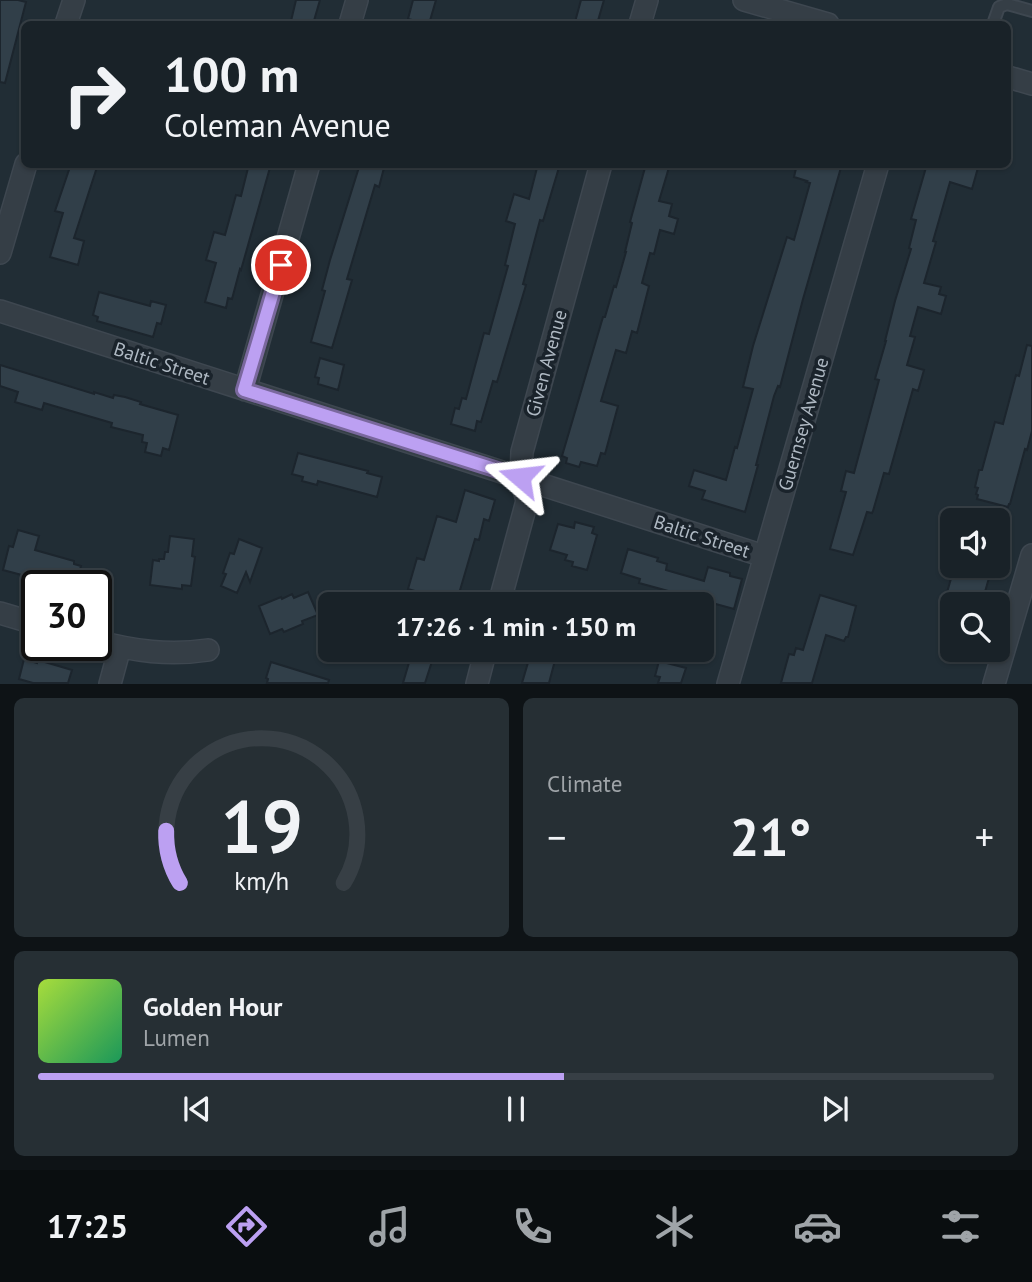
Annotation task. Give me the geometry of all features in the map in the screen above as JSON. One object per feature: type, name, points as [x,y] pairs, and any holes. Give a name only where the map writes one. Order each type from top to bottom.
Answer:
[{"type":"street","points":[[67,21],[74,0]]},
{"type":"street","points":[[351,21],[357,0]]},
{"type":"street","points":[[641,21],[647,0]]},
{"type":"street","points":[[744,0],[818,21]]},
{"type":"street","points":[[1011,79],[1032,85]]},
{"type":"street","points":[[0,253],[25,168]]},
{"type":"street","points":[[244,390],[308,168]]},
{"type":"street","name":"Given Avenue","points":[[502,592],[527,501],[520,477],[522,452],[600,168]]},
{"type":"street","name":"Guernsey Avenue","points":[[728,684],[877,168]]},
{"type":"street","name":"Baltic Street","points":[[0,312],[764,556]]},
{"type":"street","points":[[994,684],[1032,555]]},
{"type":"street","points":[[0,613],[21,619]]},
{"type":"street","points":[[112,645],[165,654],[208,650]]},
{"type":"street","points":[[110,684],[120,647]]},
{"type":"street","points":[[477,684],[483,662]]},
{"type":"lane","points":[[994,21],[999,7],[1007,4],[1032,12]]},
{"type":"building","points":[[0,0],[26,2],[5,83],[0,82]]},
{"type":"building","points":[[296,0],[320,0],[314,21],[291,21]]},
{"type":"building","points":[[413,0],[436,0],[430,21],[408,19]]},
{"type":"building","points":[[581,0],[604,0],[598,21],[575,21]]},
{"type":"building","points":[[70,168],[97,168],[74,238],[84,241],[78,265],[50,257],[63,213],[55,211]]},
{"type":"building","points":[[248,168],[270,168],[232,299],[228,298],[226,308],[205,302],[216,263],[206,260],[214,232],[225,235],[236,195],[241,196]]},
{"type":"building","points":[[359,168],[384,168],[379,187],[375,185],[347,279],[352,280],[332,348],[311,342],[325,291],[322,290]]},
{"type":"building","points":[[537,168],[559,168],[543,221],[540,220],[523,284],[526,285],[497,382],[493,381],[481,422],[477,421],[475,431],[451,424],[455,408],[459,409],[462,398],[466,399],[484,333],[489,334],[508,266],[505,265],[515,224],[506,221],[514,194],[529,199]]},
{"type":"building","points":[[645,168],[669,168],[659,201],[672,204],[669,216],[678,219],[674,234],[660,230],[642,283],[649,286],[637,333],[632,331],[626,353],[616,350],[601,401],[618,406],[605,454],[601,453],[597,466],[581,462],[579,467],[566,463],[567,458],[562,456],[603,317],[614,286],[616,287],[626,252],[632,223],[630,222]]},
{"type":"building","points":[[796,168],[841,168],[780,387],[778,386],[774,396],[745,512],[702,499],[705,491],[689,486],[694,470],[726,480],[735,447],[737,448],[753,389],[743,387],[753,346],[787,237],[794,240],[810,183],[794,177]]},
{"type":"building","points":[[926,168],[978,168],[972,189],[950,182],[924,283],[941,287],[939,294],[946,296],[941,314],[918,307],[910,336],[915,337],[907,365],[924,370],[918,391],[913,389],[889,474],[884,473],[873,511],[867,512],[853,555],[830,549],[846,492],[841,491],[846,471],[854,473],[879,380],[875,379],[911,249],[909,248],[916,220],[911,219]]},
{"type":"building","points":[[99,292],[150,306],[151,301],[166,305],[161,324],[157,323],[153,337],[97,321],[98,317],[93,315]]},
{"type":"building","points":[[1027,345],[1032,346],[1032,431],[1008,507],[977,499],[978,488],[975,487],[995,422],[1003,424]]},
{"type":"building","points":[[320,358],[344,365],[338,390],[318,384],[319,378],[315,377]]},
{"type":"building","points":[[0,365],[94,394],[113,398],[114,395],[125,397],[178,415],[169,450],[163,448],[161,456],[145,452],[147,443],[142,442],[143,435],[111,427],[112,423],[44,403],[42,410],[15,402],[18,392],[0,386]]},
{"type":"building","points":[[298,453],[382,477],[377,497],[318,481],[317,485],[302,481],[303,477],[292,474]]},
{"type":"building","points":[[465,490],[495,500],[489,521],[484,519],[479,540],[475,539],[460,592],[418,592],[408,589],[417,558],[424,560],[437,516],[456,522]]},
{"type":"building","points":[[575,522],[594,527],[592,533],[597,535],[587,570],[572,566],[573,562],[565,560],[567,555],[550,550],[558,524],[574,528]]},
{"type":"building","points":[[18,530],[39,536],[35,550],[74,561],[74,564],[81,566],[80,570],[21,570],[21,575],[3,570],[9,546],[13,547]]},
{"type":"building","points":[[170,536],[194,539],[192,556],[195,557],[191,586],[182,585],[182,589],[150,585],[153,560],[164,559],[165,552],[168,552]]},
{"type":"building","points":[[239,539],[262,548],[250,582],[246,572],[237,593],[221,586],[230,553],[234,554]]},
{"type":"building","points":[[628,549],[658,558],[657,561],[667,564],[666,570],[704,581],[708,567],[742,579],[734,609],[714,604],[714,592],[672,592],[639,583],[640,579],[621,573]]},
{"type":"building","points":[[951,578],[989,578],[985,592],[947,592]]},
{"type":"building","points":[[308,592],[318,615],[284,632],[282,629],[270,634],[259,606],[292,594],[294,598]]},
{"type":"building","points":[[820,595],[856,606],[848,637],[844,641],[826,635],[812,683],[781,683],[789,654],[794,655],[796,648],[803,650]]},
{"type":"building","points":[[24,661],[41,661],[72,670],[68,683],[33,683],[19,679]]},
{"type":"building","points":[[271,662],[329,680],[328,683],[267,683]]},
{"type":"building","points":[[409,662],[432,662],[425,683],[403,683]]},
{"type":"building","points":[[528,662],[555,662],[549,683],[522,683]]},
{"type":"building","points":[[659,662],[686,668],[681,683],[658,683],[660,677],[655,676]]},
{"type":"route","points":[[281,265],[244,390],[520,477]]}]
